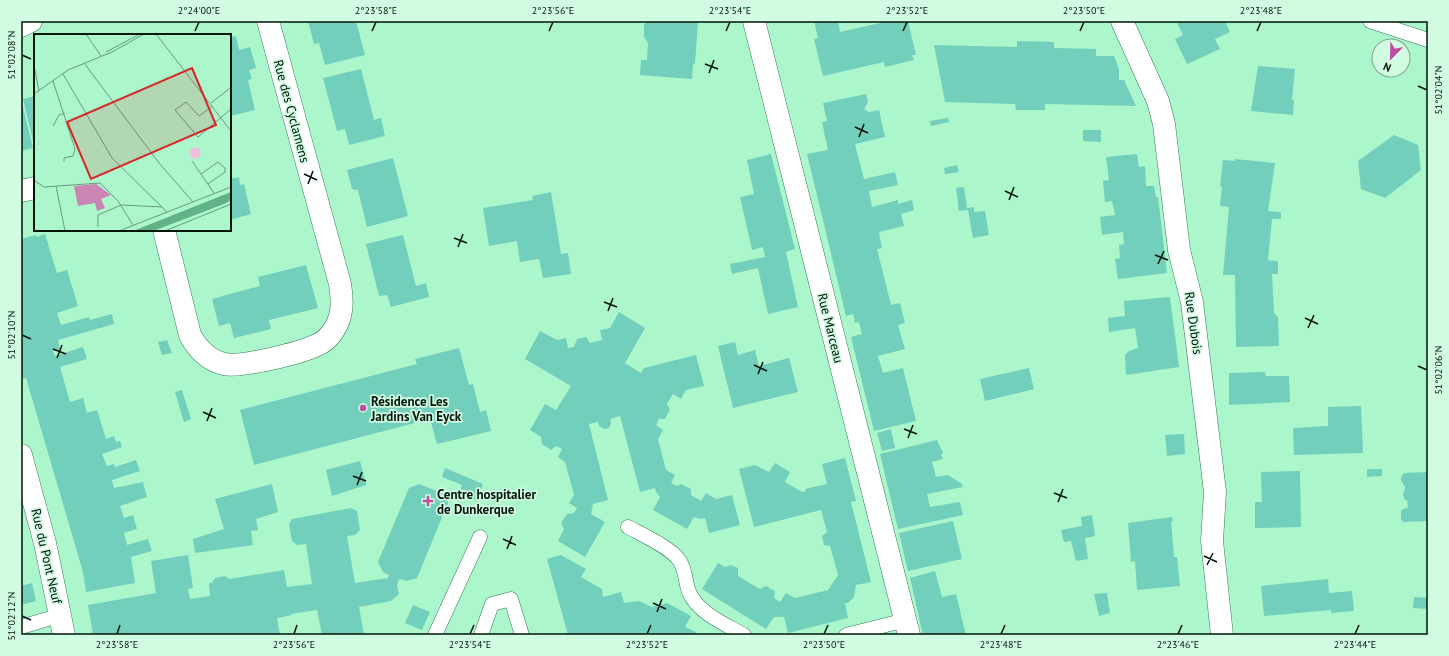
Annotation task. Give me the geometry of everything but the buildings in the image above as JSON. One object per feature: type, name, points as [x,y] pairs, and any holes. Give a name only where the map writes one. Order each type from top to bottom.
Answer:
[{"type":"street","points":[[21,26],[31,21]]},
{"type":"street","name":"Rue des Cyclamens","points":[[164,231],[190,335],[199,350],[215,361],[225,364],[244,364],[306,349],[317,345],[328,337],[340,319],[342,307],[340,284],[268,21]]},
{"type":"street","name":"Rue Marceau","points":[[754,21],[908,627]]},
{"type":"street","name":"Rue Dubois","points":[[1122,21],[1158,101],[1164,124],[1178,250],[1192,302],[1215,492],[1212,541],[1222,635]]},
{"type":"street","points":[[21,191],[34,188]]},
{"type":"street","name":"Rue du Pont Neuf","points":[[21,455],[45,543],[62,625]]},
{"type":"lane","points":[[1370,21],[1428,40]]},
{"type":"lane","points":[[628,527],[675,555],[683,566],[686,586],[693,602],[700,608],[744,635]]},
{"type":"lane","points":[[435,635],[480,537]]},
{"type":"lane","points":[[481,635],[492,604],[511,599],[522,635]]},
{"type":"lane","points":[[21,627],[62,625]]},
{"type":"lane","points":[[846,635],[908,627]]},
{"type":"place","name":"Résidence Les Jardins Van Eyck","points":[[363,408]]},
{"type":"place","name":"Centre hospitalier de Dunkerque","points":[[428,501]]}]
